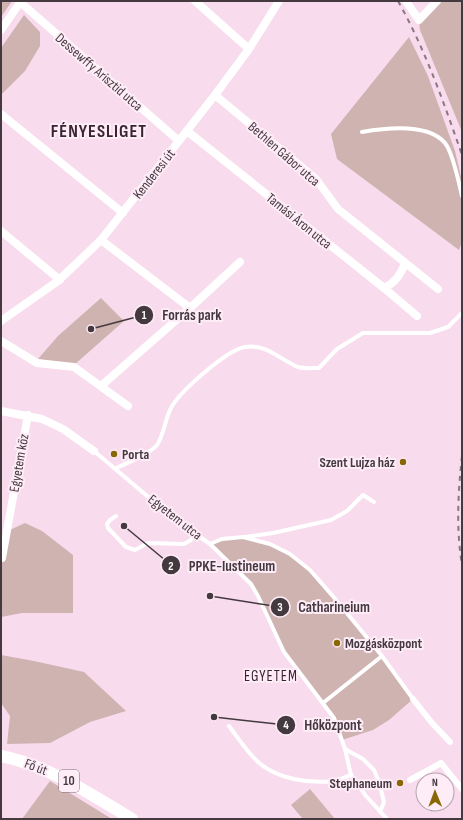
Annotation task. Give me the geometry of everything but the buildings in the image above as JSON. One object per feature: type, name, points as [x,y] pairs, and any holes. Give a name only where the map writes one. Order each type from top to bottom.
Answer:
[{"type":"main road","name":"Fő út","points":[[1,756],[36,765],[71,782],[132,819]]},
{"type":"street","points":[[196,1],[249,49]]},
{"type":"street","name":"Kenderesi út","points":[[1,321],[60,280],[101,240],[215,95],[249,49],[279,1]]},
{"type":"street","points":[[406,1],[419,20],[437,1]]},
{"type":"street","points":[[1,30],[20,2]]},
{"type":"street","name":"Dessewffy Arisztid utca","points":[[20,2],[179,141]]},
{"type":"street","name":"Bethlen Gábor utca","points":[[215,95],[316,179],[338,209],[438,289]]},
{"type":"street","points":[[1,114],[123,213]]},
{"type":"street","name":"Tamási Áron utca","points":[[187,131],[417,316]]},
{"type":"street","points":[[1,231],[60,280]]},
{"type":"street","points":[[101,240],[190,308]]},
{"type":"street","points":[[101,386],[240,262]]},
{"type":"street","points":[[384,288],[394,282],[400,275],[405,263]]},
{"type":"street","points":[[1,341],[37,363],[74,367],[128,406]]},
{"type":"street","name":"Egyetem utca","points":[[1,411],[28,415],[42,419],[63,429],[94,451]]},
{"type":"street","name":"Egyetem köz","points":[[2,558],[28,415]]},
{"type":"street","points":[[413,699],[432,723],[450,742]]},
{"type":"street","points":[[410,780],[441,763],[462,789]]},
{"type":"lane","points":[[362,132],[382,129],[405,129],[421,130],[436,136],[445,143],[453,161],[459,178],[462,196]]},
{"type":"lane","points":[[115,468],[150,451],[157,444],[170,409],[176,399],[234,350],[245,347],[256,347],[271,351],[298,367],[319,368],[337,349],[363,333],[430,333],[448,327],[462,313]]},
{"type":"lane","name":"Egyetem utca","points":[[94,451],[172,517],[210,544],[251,584],[284,652],[334,718],[345,748],[351,775],[366,796],[387,819]]},
{"type":"lane","points":[[210,544],[222,539],[273,533],[331,520],[347,511],[364,495],[374,502]]},
{"type":"lane","points":[[116,516],[107,524],[108,528],[130,549],[135,550],[148,543],[184,544],[191,540],[195,533]]},
{"type":"lane","points":[[243,537],[270,544],[290,554],[310,570],[382,656],[413,699]]},
{"type":"lane","points":[[323,703],[382,656]]},
{"type":"lane","points":[[230,726],[247,751],[257,762],[270,771],[290,777],[319,781],[335,780],[351,775]]},
{"type":"lane","points":[[345,748],[363,759],[374,770],[384,802],[380,812]]},
{"type":"shaded area","points":[[1,1],[12,1],[1,17]]},
{"type":"shaded area","points":[[437,1],[462,1],[462,132],[420,30],[419,20]]},
{"type":"shaded area","points":[[24,15],[40,32],[40,46],[25,71],[1,95],[1,48]]},
{"type":"shaded area","points":[[409,37],[428,76],[455,151],[462,181],[462,242],[459,250],[337,159],[331,134]]},
{"type":"shaded area","points":[[101,298],[124,321],[74,365],[38,359],[58,336]]},
{"type":"shaded area","points":[[25,523],[42,531],[73,555],[73,613],[22,613],[1,617],[1,534]]},
{"type":"shaded area","points":[[243,537],[270,544],[290,554],[310,570],[382,656],[413,699],[389,720],[373,730],[342,740],[334,718],[284,652],[251,584],[210,544],[222,539]]},
{"type":"shaded area","points":[[1,655],[84,672],[126,711],[90,722],[50,743],[7,744],[10,716],[1,703]]},
{"type":"shaded area","points":[[50,781],[112,819],[22,819]]},
{"type":"shaded area","points":[[310,789],[335,819],[303,819],[291,805]]},
{"type":"railway","points":[[398,1],[425,57],[462,155]]},
{"type":"railway","points":[[462,456],[458,511],[462,565]]},
{"type":"place","name":"Forrás park","points":[[91,329]]},
{"type":"place","name":"Porta","points":[[114,454]]},
{"type":"place","name":"Szent Lujza ház","points":[[403,462]]},
{"type":"place","name":"PPKE-Iustineum","points":[[124,526]]},
{"type":"place","name":"Catharineium","points":[[210,596]]},
{"type":"place","name":"Mozgásközpont","points":[[337,643]]},
{"type":"place","name":"Hőközpont","points":[[214,717]]},
{"type":"place","name":"Stephaneum","points":[[400,783]]},
{"type":"district","name":"FÉNYESLIGET","points":[[99,131]]},
{"type":"district","name":"EGYETEM","points":[[271,676]]}]
